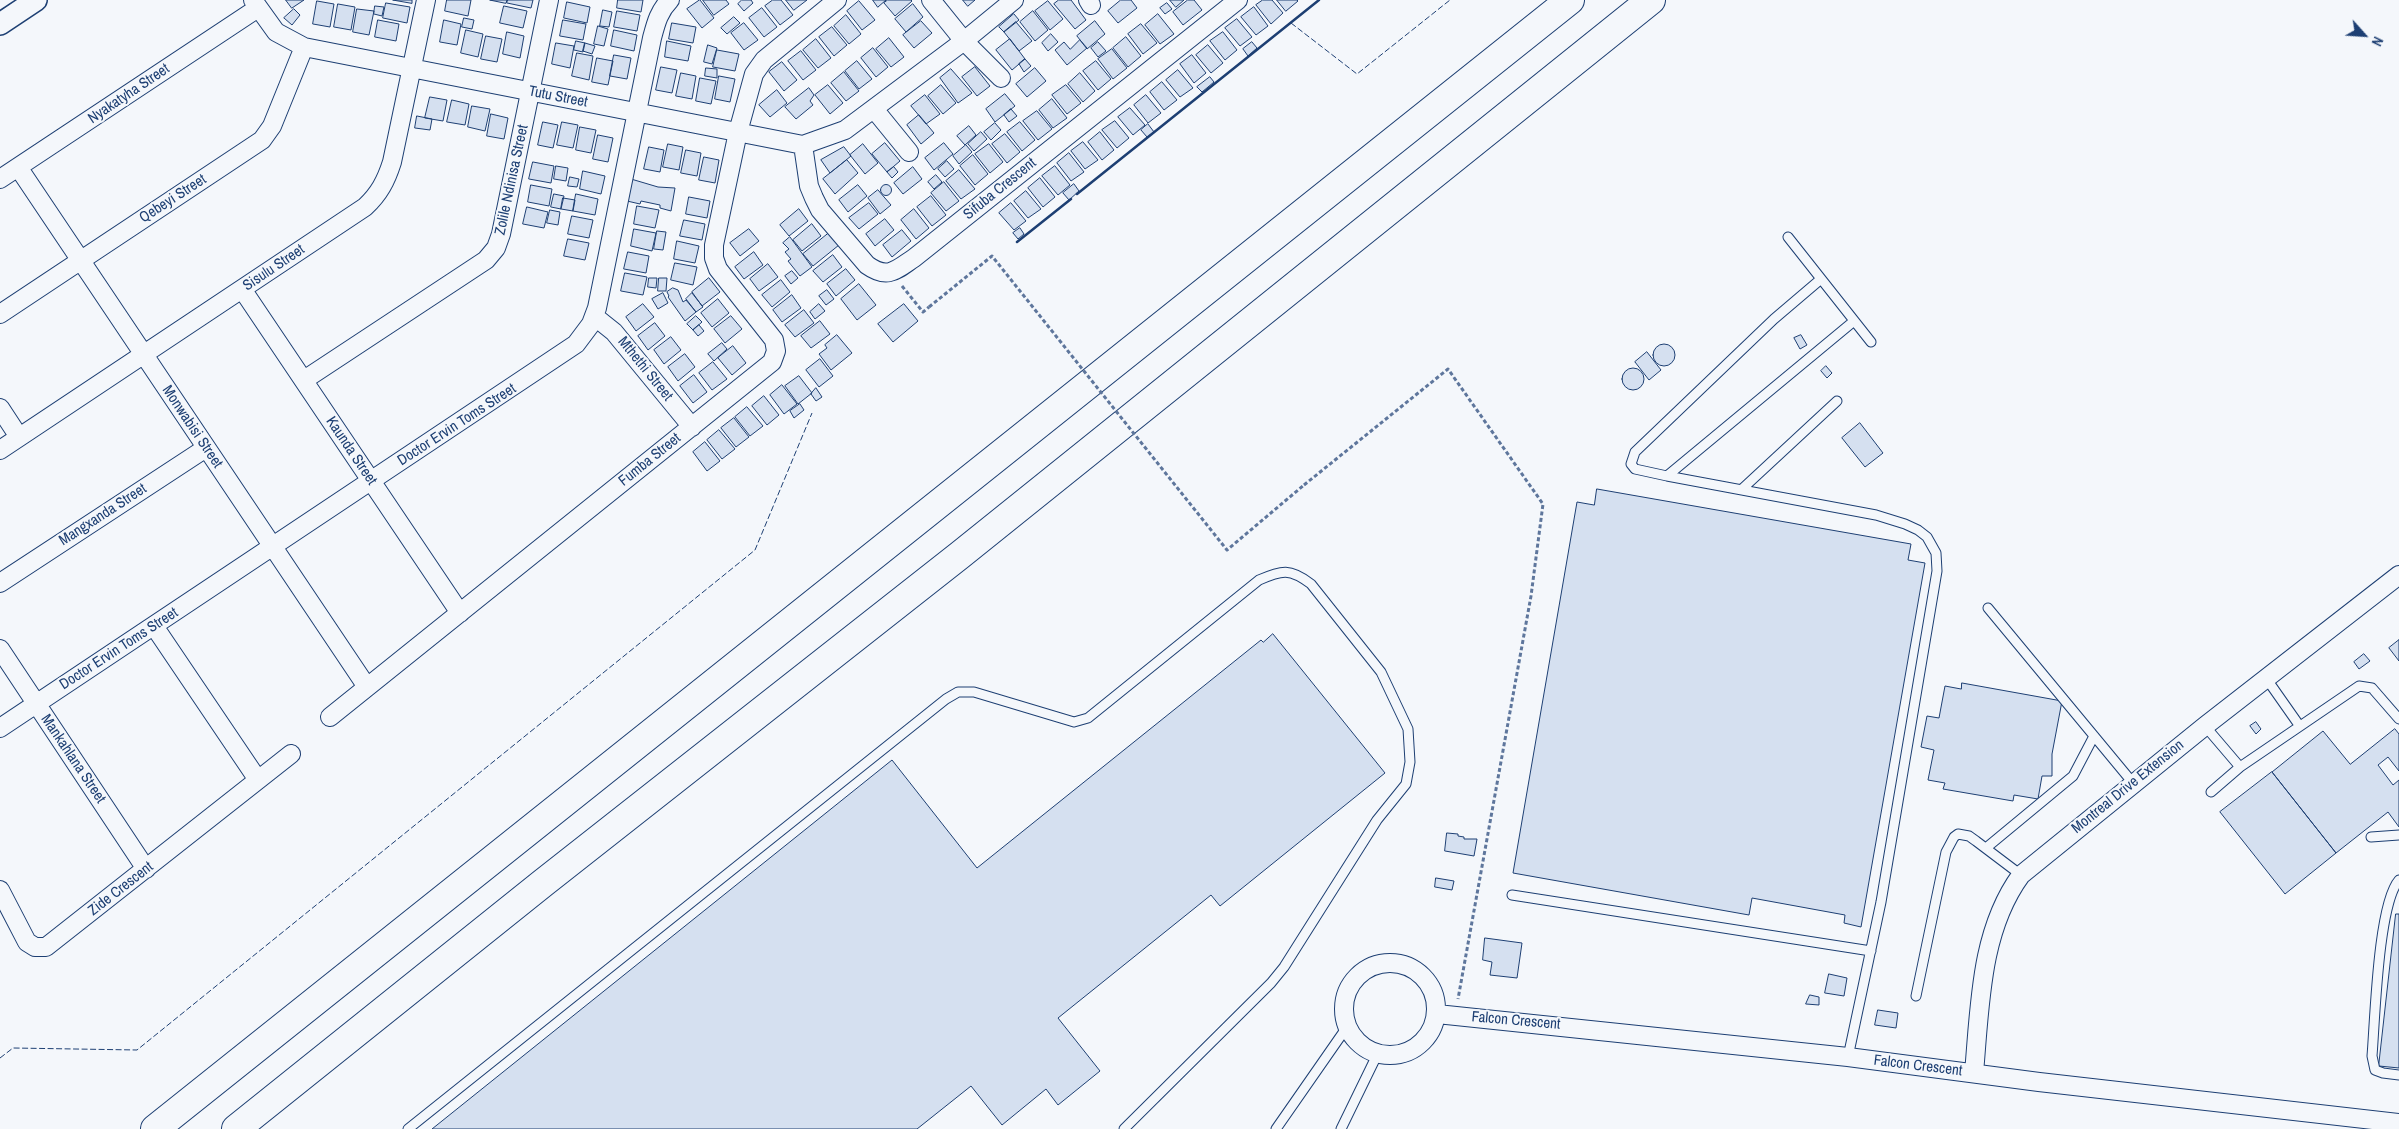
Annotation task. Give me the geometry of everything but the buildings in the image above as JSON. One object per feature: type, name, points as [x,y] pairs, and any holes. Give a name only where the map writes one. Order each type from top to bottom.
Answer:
[{"type":"highway","points":[[155,1129],[1570,0]]},
{"type":"highway","points":[[236,1129],[543,883],[960,555],[1651,0]]},
{"type":"street","points":[[0,24],[36,0]]},
{"type":"street","name":"Sisulu Street","points":[[0,450],[365,207],[375,198],[388,174],[426,0]]},
{"type":"street","name":"Zolile Ndinisa Street","points":[[304,380],[492,255],[501,234],[549,0]]},
{"type":"street","name":"Doctor Ervin Toms Street","points":[[36,704],[567,353],[584,335],[594,316],[656,20],[662,8],[670,0]]},
{"type":"street","name":"Fumba Street","points":[[330,717],[768,366],[776,351],[771,336],[718,269],[714,258],[714,245],[738,132],[750,85],[758,67],[837,0]]},
{"type":"street","points":[[931,0],[964,40],[1001,78]]},
{"type":"street","name":"Tutu Street","points":[[255,4],[276,32],[304,47],[803,145],[845,130],[1014,0]]},
{"type":"street","name":"Sifuba Crescent","points":[[891,273],[914,258],[1232,2]]},
{"type":"street","name":"Nyakatyha Street","points":[[0,179],[255,4]]},
{"type":"street","name":"Qebeyi Street","points":[[0,314],[262,140],[272,126],[304,47]]},
{"type":"street","points":[[874,109],[909,152]]},
{"type":"street","points":[[803,145],[809,186],[820,210],[867,265],[876,271],[891,273]]},
{"type":"street","name":"Monwabisi Street","points":[[18,167],[367,687]]},
{"type":"street","name":"Kaunda Street","points":[[242,289],[460,613]]},
{"type":"street","name":"Mthethi Street","points":[[594,316],[614,332],[692,427]]},
{"type":"street","points":[[0,408],[20,437]]},
{"type":"street","name":"Mangxanda Street","points":[[0,583],[206,448]]},
{"type":"street","name":"Montreal Drive Extension","points":[[1974,1073],[1983,976],[1999,912],[2010,889],[2021,875],[2133,783],[2399,575]]},
{"type":"street","points":[[154,626],[258,780]]},
{"type":"street","name":"Mankahlana Street","points":[[0,649],[146,869]]},
{"type":"street","points":[[0,728],[36,704]]},
{"type":"street","name":"Zide Crescent","points":[[0,890],[24,939],[31,946],[40,948],[51,944],[291,754]]},
{"type":"street","points":[[1395,962],[1410,966],[1422,974],[1431,985],[1436,999],[1437,1014],[1432,1028],[1424,1040],[1413,1049],[1399,1055],[1385,1055],[1369,1051],[1356,1041],[1347,1027],[1344,1011],[1345,995],[1353,981],[1364,969],[1379,963],[1395,962]]},
{"type":"street","name":"Falcon Crescent","points":[[1437,1014],[1848,1057],[2078,1087],[2399,1123]]},
{"type":"lane","points":[[1788,237],[1870,342]]},
{"type":"lane","points":[[1820,279],[1774,319],[1632,456],[1631,464],[1635,469],[1667,476],[1876,515],[1918,530],[1927,537],[1936,553],[1937,571],[1882,902],[1848,1057]]},
{"type":"lane","points":[[1667,476],[1854,321]]},
{"type":"lane","points":[[1741,490],[1837,401]]},
{"type":"lane","points":[[408,1129],[958,692],[974,692],[1074,722],[1088,718],[1259,580],[1279,571],[1297,573],[1311,584],[1381,672],[1408,729],[1410,762],[1406,784],[1377,820],[1284,967],[1271,983],[1124,1129]]},
{"type":"lane","points":[[1988,608],[2133,783]]},
{"type":"lane","points":[[2266,678],[2299,725]]},
{"type":"lane","points":[[2211,792],[2240,767],[2352,690],[2365,686],[2372,688],[2399,718]]},
{"type":"lane","points":[[2205,726],[2240,767]]},
{"type":"lane","points":[[1986,848],[2073,776],[2094,736]]},
{"type":"lane","points":[[1916,996],[1946,852],[1951,842],[1958,834],[1963,834],[1986,848],[2021,875]]},
{"type":"lane","points":[[2372,837],[2399,835]]},
{"type":"lane","points":[[2399,880],[2386,909],[2382,935],[2372,1056],[2375,1070],[2383,1074],[2399,1075]]},
{"type":"lane","points":[[1512,895],[1871,951]]},
{"type":"lane","points":[[1276,1129],[1347,1027]]},
{"type":"lane","points":[[1341,1129],[1378,1053]]},
{"type":"path","points":[[891,273],[923,312],[992,256],[1227,550],[1448,370],[1543,504],[1531,596],[1455,1016]]},
{"type":"fence","points":[[1291,23],[1357,74],[1450,0]]},
{"type":"fence","points":[[0,1058],[13,1048],[137,1050],[755,550],[812,413]]},
{"type":"wall","points":[[1077,194],[1319,0]]},
{"type":"wall","points":[[1017,242],[1071,199]]}]
